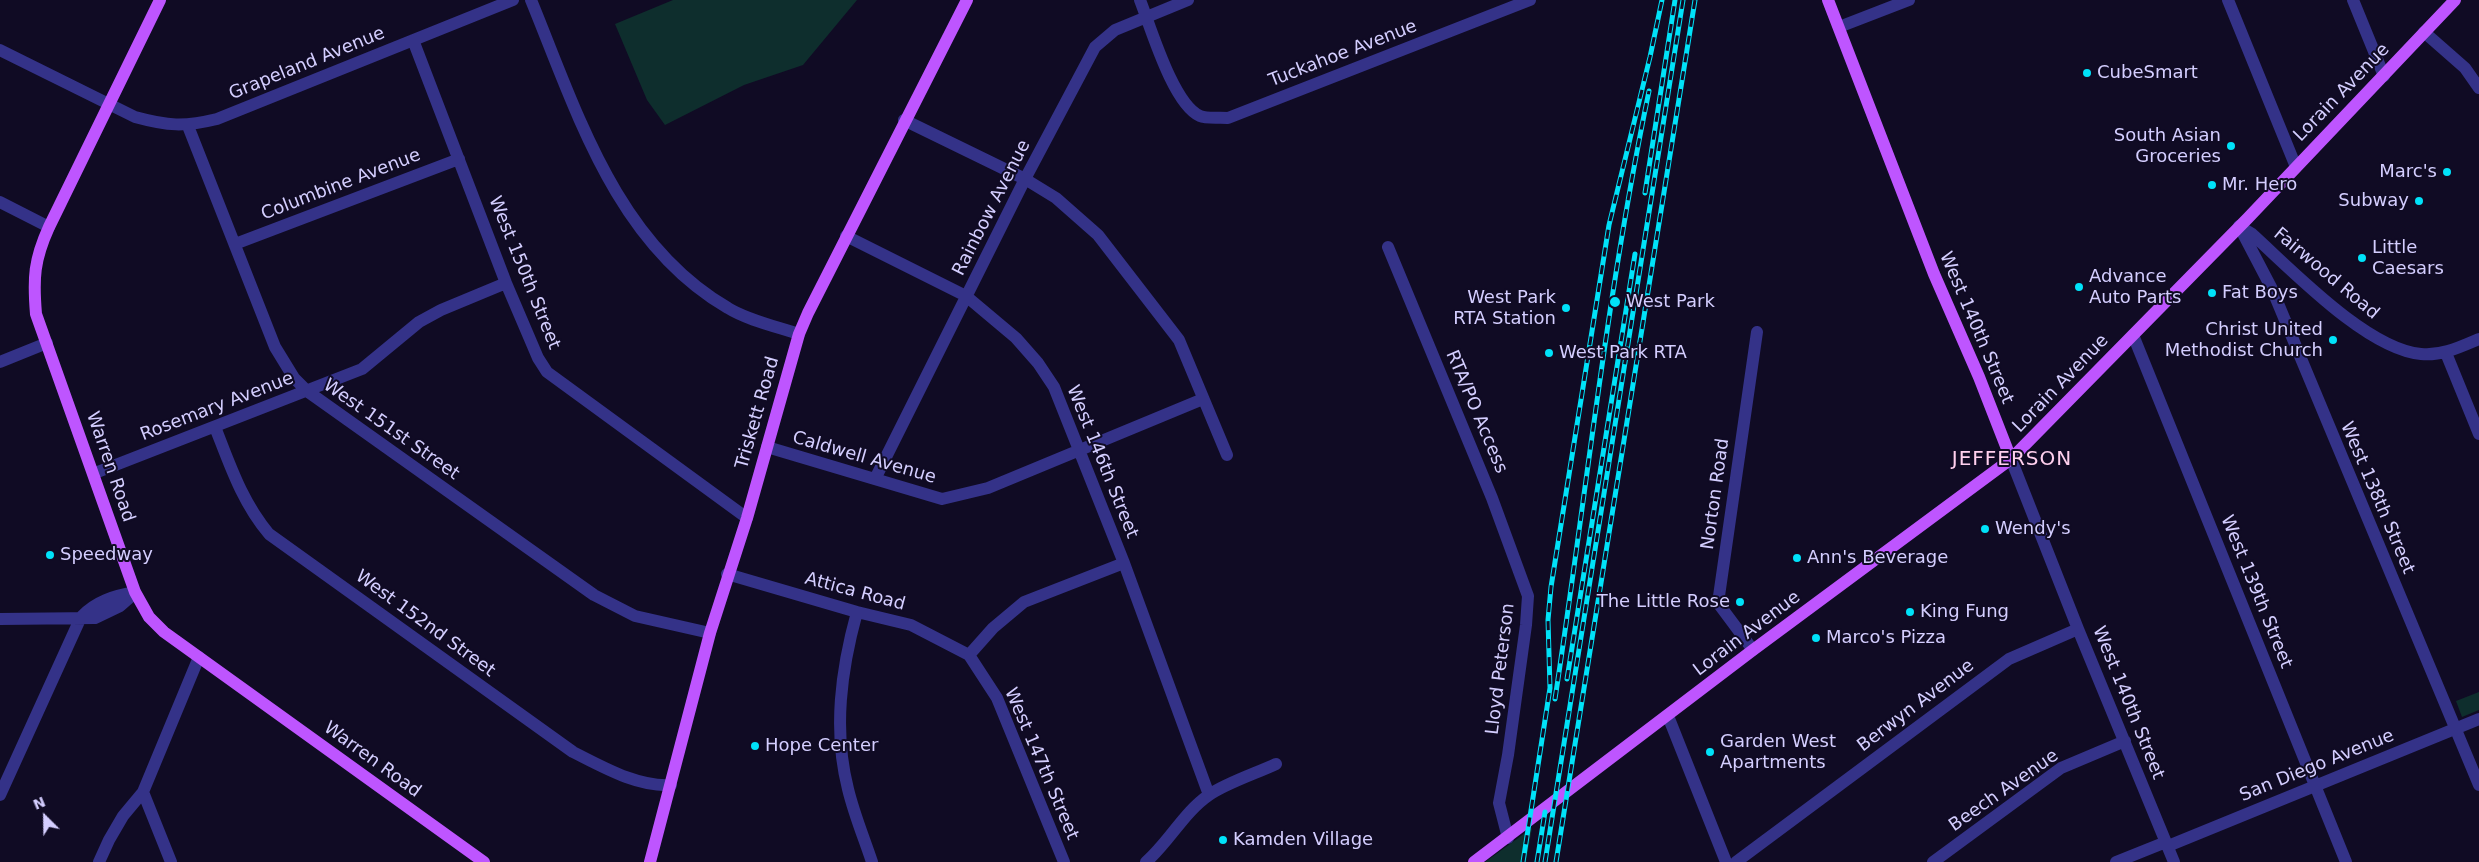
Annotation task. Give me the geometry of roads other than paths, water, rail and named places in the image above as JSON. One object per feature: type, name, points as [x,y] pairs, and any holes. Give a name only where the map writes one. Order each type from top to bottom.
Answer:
[{"type":"main road","name":"Warren Road","points":[[160,0],[49,226],[40,247],[33,279],[36,314],[95,473],[135,592],[149,617],[164,632],[484,862]]},
{"type":"main road","name":"Triskett Road","points":[[650,862],[710,633],[800,334],[904,120],[967,0]]},
{"type":"main road","name":"West 140th Street","points":[[1828,0],[1934,274],[1979,377],[2011,459]]},
{"type":"main road","name":"Lorain Avenue","points":[[1474,862],[1753,650],[2011,459],[2296,167],[2455,0]]},
{"type":"street","name":"Grapeland Avenue","points":[[0,50],[135,117],[157,123],[188,126],[216,119],[513,0]]},
{"type":"street","points":[[531,0],[599,164],[631,218],[681,274],[729,309],[800,334]]},
{"type":"street","name":"Tuckahoe Avenue","points":[[1140,0],[1176,90],[1186,106],[1201,117],[1228,118],[1530,0]]},
{"type":"street","name":"Rainbow Avenue","points":[[875,479],[1025,179],[1095,47],[1115,30],[1188,0]]},
{"type":"street","points":[[1839,28],[1909,0]]},
{"type":"street","points":[[2228,0],[2296,167]]},
{"type":"street","points":[[2353,0],[2384,76]]},
{"type":"street","points":[[2424,32],[2465,68],[2479,88]]},
{"type":"street","name":"West 150th Street","points":[[413,40],[506,283],[547,372],[746,518]]},
{"type":"street","points":[[904,120],[1025,179],[1056,198],[1098,235],[1179,340],[1227,455]]},
{"type":"street","name":"West 151st Street","points":[[188,126],[275,347],[294,378],[307,391],[594,595],[635,616],[710,633]]},
{"type":"street","name":"Columbine Avenue","points":[[235,244],[459,159]]},
{"type":"street","points":[[0,202],[49,226]]},
{"type":"street","name":"Fairwood Road","points":[[2238,226],[2252,234],[2309,287],[2368,332],[2400,350],[2422,354],[2446,353],[2479,339]]},
{"type":"street","name":"West 138th Street","points":[[2238,226],[2272,289],[2479,785]]},
{"type":"street","name":"West 146th Street","points":[[846,236],[966,296],[998,321],[1038,363],[1054,386],[1124,563],[1210,794]]},
{"type":"street","name":"RTA/PO Access","points":[[1388,247],[1496,507]]},
{"type":"street","name":"Rosemary Avenue","points":[[95,473],[362,369],[419,322],[441,310],[506,283]]},
{"type":"street","name":"Norton Road","points":[[1753,650],[1718,603],[1757,332]]},
{"type":"street","name":"West 139th Street","points":[[2133,335],[2346,862]]},
{"type":"street","points":[[0,362],[47,344]]},
{"type":"street","points":[[2446,353],[2479,434]]},
{"type":"street","name":"Caldwell Avenue","points":[[767,448],[942,499],[988,488],[1203,399]]},
{"type":"street","name":"West 152nd Street","points":[[215,427],[243,497],[269,534],[573,752],[614,773],[657,786],[671,784]]},
{"type":"street","name":"West 140th Street","points":[[2011,459],[2078,629],[2174,862]]},
{"type":"street","name":"Lloyd Peterson","points":[[1496,507],[1528,596],[1510,746],[1499,803],[1508,838]]},
{"type":"street","points":[[969,655],[993,628],[1024,602],[1124,563]]},
{"type":"street","name":"Attica Road","points":[[727,574],[857,612],[911,625],[969,655]]},
{"type":"street","points":[[0,619],[94,618],[120,606],[135,592]]},
{"type":"street","points":[[857,612],[844,659],[840,703],[841,750],[848,790],[872,862]]},
{"type":"street","points":[[0,795],[81,617]]},
{"type":"street","name":"Berwyn Avenue","points":[[1736,862],[2009,658],[2078,629]]},
{"type":"street","name":"West 147th Street","points":[[969,655],[997,698],[1064,862]]},
{"type":"street","points":[[99,862],[114,832],[143,792],[199,657]]},
{"type":"street","points":[[1668,716],[1726,862]]},
{"type":"street","name":"San Diego Avenue","points":[[2116,862],[2315,786],[2479,719]]},
{"type":"street","name":"Beech Avenue","points":[[1933,862],[2061,768],[2125,741]]},
{"type":"street","points":[[1146,862],[1161,849],[1182,822],[1210,794],[1276,764]]},
{"type":"street","points":[[143,792],[171,862]]},
{"type":"railway","points":[[1523,862],[1550,688],[1548,620],[1551,587],[1609,225],[1662,0]]},
{"type":"railway","points":[[1645,193],[1675,0]]},
{"type":"railway","points":[[1545,862],[1683,0]]},
{"type":"railway","points":[[1556,862],[1695,0]]},
{"type":"railway","points":[[1555,699],[1609,318],[1634,167],[1649,91]]},
{"type":"railway","points":[[1567,679],[1635,254]]},
{"type":"railway","points":[[1537,862],[1545,812]]},
{"type":"place","name":"CubeSmart","points":[[2087,73]]},
{"type":"place","name":"South Asian Groceries","points":[[2231,146]]},
{"type":"place","name":"Marc's","points":[[2447,172]]},
{"type":"place","name":"Mr. Hero","points":[[2212,185]]},
{"type":"place","name":"Subway","points":[[2419,201]]},
{"type":"place","name":"Little Caesars","points":[[2362,258]]},
{"type":"place","name":"Advance Auto Parts","points":[[2079,287]]},
{"type":"place","name":"Fat Boys","points":[[2212,293]]},
{"type":"place","name":"West Park","points":[[1615,302]]},
{"type":"place","name":"West Park RTA Station","points":[[1566,308]]},
{"type":"place","name":"Christ United Methodist Church","points":[[2333,340]]},
{"type":"place","name":"West Park RTA","points":[[1549,353]]},
{"type":"place","name":"Wendy's","points":[[1985,529]]},
{"type":"place","name":"Speedway","points":[[50,555]]},
{"type":"place","name":"Ann's Beverage","points":[[1797,558]]},
{"type":"place","name":"The Little Rose","points":[[1740,602]]},
{"type":"place","name":"King Fung","points":[[1910,612]]},
{"type":"place","name":"Marco's Pizza","points":[[1816,638]]},
{"type":"place","name":"Hope Center","points":[[755,746]]},
{"type":"place","name":"Garden West Apartments","points":[[1710,752]]},
{"type":"place","name":"Kamden Village","points":[[1223,840]]},
{"type":"district","name":"JEFFERSON","points":[[2012,460]]}]
